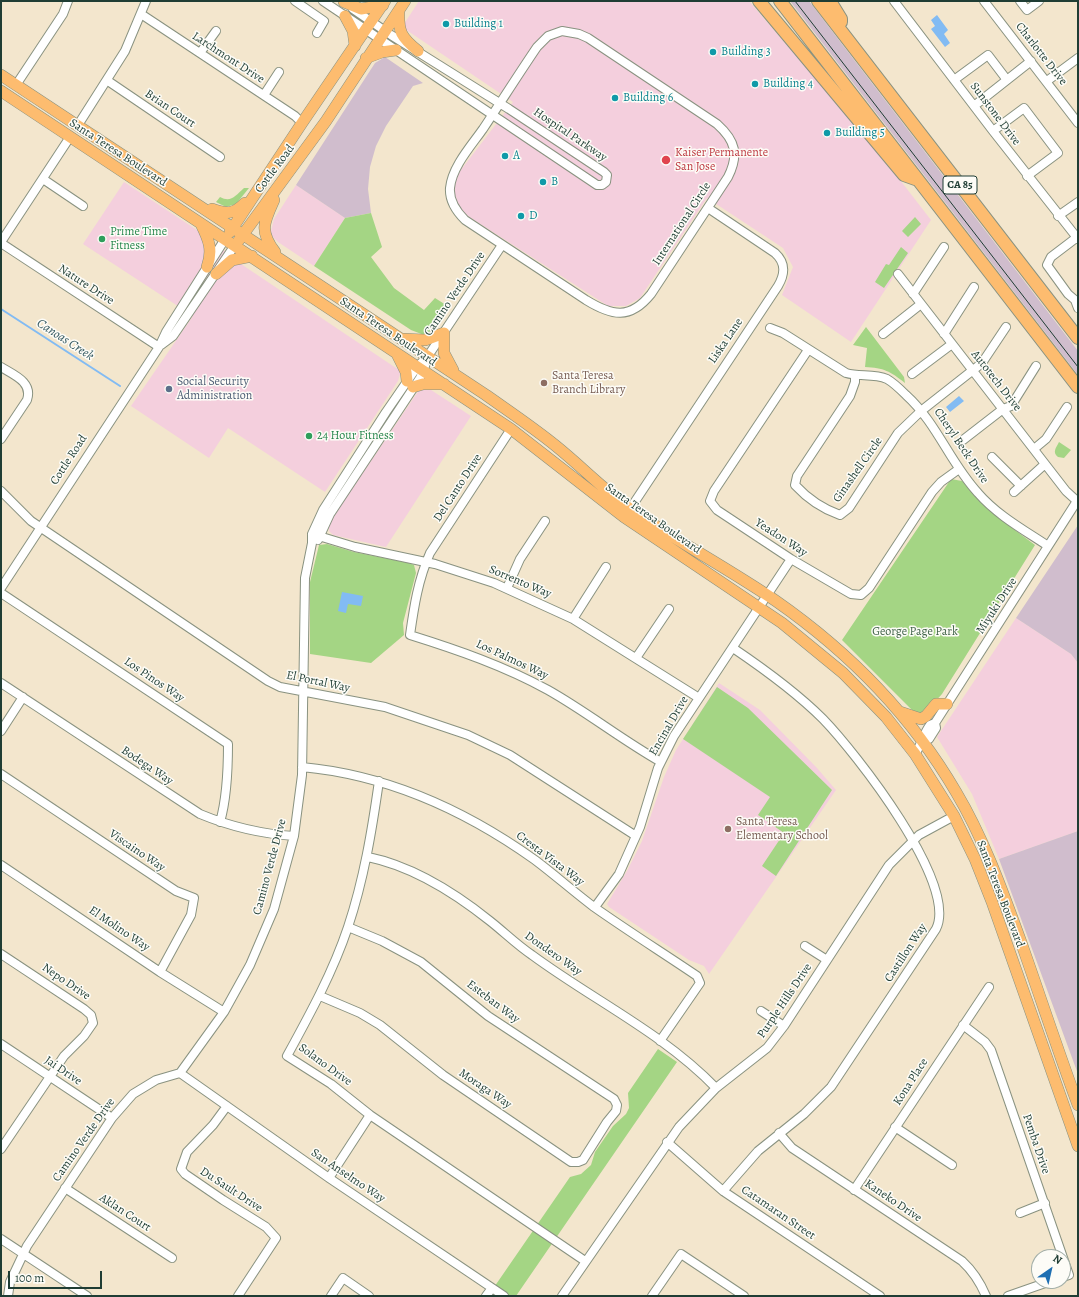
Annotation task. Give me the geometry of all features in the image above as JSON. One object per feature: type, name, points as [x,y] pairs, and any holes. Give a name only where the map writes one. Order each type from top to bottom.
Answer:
[{"type":"highway","points":[[759,1],[904,175],[918,180]]},
{"type":"highway","name":"CA 85","points":[[780,1],[1078,388]]},
{"type":"highway","name":"CA 85","points":[[818,1],[1078,338]]},
{"type":"highway","points":[[830,1],[841,19],[842,32]]},
{"type":"main road","points":[[343,1],[361,9],[384,3]]},
{"type":"main road","name":"Cottle Road","points":[[230,242],[233,227],[302,122],[384,3]]},
{"type":"main road","points":[[402,5],[399,27],[400,33],[407,42],[418,51]]},
{"type":"main road","name":"Cottle Road","points":[[230,242],[243,234],[282,182],[326,121],[402,5]]},
{"type":"main road","points":[[345,16],[353,31],[355,46]]},
{"type":"main road","points":[[366,58],[382,52],[396,50]]},
{"type":"main road","name":"Santa Teresa Boulevard","points":[[1,74],[455,374],[539,433],[630,509],[670,536],[718,564],[767,596],[836,647],[900,712],[923,742],[956,792],[990,857],[1078,1105]]},
{"type":"main road","name":"Santa Teresa Boulevard","points":[[4,94],[252,256],[511,429],[624,517],[802,638],[844,673],[878,708],[915,754],[954,816],[975,859],[992,902],[1078,1146]]},
{"type":"main road","points":[[4,94],[32,105],[64,126],[72,128],[78,126]]},
{"type":"main road","points":[[278,257],[266,240],[264,227],[268,213],[282,182]]},
{"type":"main road","points":[[196,202],[226,213],[232,212],[238,210],[258,190]]},
{"type":"main road","points":[[199,222],[211,245],[212,270],[232,260],[252,256]]},
{"type":"main road","points":[[401,338],[425,340],[444,333],[444,353],[455,374]]},
{"type":"main road","points":[[397,353],[406,371],[410,384],[444,384]]},
{"type":"main road","points":[[900,712],[921,718],[926,716],[936,704],[948,704]]},
{"type":"street","points":[[16,84],[63,14],[68,1]]},
{"type":"street","points":[[78,126],[108,81],[125,51],[146,1]]},
{"type":"street","points":[[294,1],[324,21],[317,33]]},
{"type":"street","points":[[323,1],[345,16],[369,26]]},
{"type":"street","points":[[343,1],[369,26]]},
{"type":"street","name":"Sunstone Drive","points":[[894,1],[1027,176],[1077,238]]},
{"type":"street","points":[[1020,1],[1027,10],[1039,1]]},
{"type":"street","name":"Charlotte Drive","points":[[988,2],[1078,122]]},
{"type":"street","name":"Larchmont Drive","points":[[141,14],[264,95],[302,122]]},
{"type":"street","name":"Hospital Parkway","points":[[369,26],[382,35],[418,51],[604,172],[607,175],[606,182],[602,185],[597,184],[396,50],[382,35]]},
{"type":"street","points":[[200,54],[216,31]]},
{"type":"street","name":"International Circle","points":[[562,32],[579,34],[709,118],[729,136],[734,152],[734,162],[728,177],[651,294],[637,308],[627,313],[610,312],[596,306],[473,226],[457,212],[451,201],[450,189],[455,171],[500,104],[543,40],[553,33],[562,32]]},
{"type":"street","points":[[954,80],[988,55],[1007,80]]},
{"type":"street","points":[[1047,81],[1078,58]]},
{"type":"street","points":[[974,106],[1032,61]]},
{"type":"street","points":[[264,95],[279,72]]},
{"type":"street","name":"Brian Court","points":[[108,81],[220,157]]},
{"type":"street","points":[[993,131],[1024,108],[1058,153],[1027,176]]},
{"type":"street","name":"Nature Drive","points":[[70,137],[1,242],[159,347]]},
{"type":"street","points":[[42,179],[83,206]]},
{"type":"street","points":[[1058,216],[1078,202]]},
{"type":"street","name":"Liska Lane","points":[[630,509],[778,286],[784,271],[782,260],[776,253],[708,208]]},
{"type":"street","points":[[1077,238],[1051,257],[1047,265],[1064,288],[1077,302]]},
{"type":"street","name":"Cottle Road","points":[[1,588],[159,347],[166,332],[212,270],[230,242]]},
{"type":"street","name":"Camino Verde Drive","points":[[8,1296],[10,1282],[23,1253],[112,1118],[133,1094],[156,1080],[180,1073],[224,1012],[250,965],[274,909],[294,836],[302,767],[305,578],[312,543],[318,540],[316,535],[410,384],[502,245]]},
{"type":"street","points":[[913,294],[944,247]]},
{"type":"street","name":"Autotech Drive","points":[[898,274],[1066,491],[1077,501]]},
{"type":"street","points":[[944,334],[974,287]]},
{"type":"street","points":[[883,334],[921,304]]},
{"type":"street","points":[[921,411],[982,363],[1006,327]]},
{"type":"street","name":"Cheryl Beck Drive","points":[[770,328],[783,333],[833,367],[855,376],[869,375],[887,379],[900,389],[932,423],[959,469],[978,493],[998,513],[1048,546]]},
{"type":"street","points":[[912,374],[952,344]]},
{"type":"street","name":"Yeadon Way","points":[[808,350],[714,491],[710,501],[717,510],[791,560],[850,594],[861,595],[869,588],[932,492],[941,482],[959,469]]},
{"type":"street","points":[[1,366],[22,380],[29,389],[27,400],[1,439]]},
{"type":"street","points":[[963,440],[1003,410],[1011,406],[1036,366]]},
{"type":"street","name":"Ginashell Circle","points":[[855,376],[855,382],[850,396],[797,476],[795,485],[802,493],[829,511],[840,515],[849,508],[898,433],[921,411]]},
{"type":"street","points":[[1034,449],[1046,439],[1067,407]]},
{"type":"street","name":"Del Canto Drive","points":[[426,562],[511,429]]},
{"type":"street","points":[[992,457],[1021,486]]},
{"type":"street","points":[[1014,492],[1045,464]]},
{"type":"street","name":"El Portal Way","points":[[1,491],[20,511],[41,527],[268,681],[280,687],[302,692],[385,707],[468,735],[510,755],[636,836]]},
{"type":"street","name":"Miyuki Drive","points":[[915,754],[923,742],[923,735],[926,729],[935,723],[948,704],[1077,501]]},
{"type":"street","points":[[507,588],[520,560],[545,521]]},
{"type":"street","name":"Sorrento Way","points":[[316,535],[356,547],[426,562],[494,582],[573,619],[699,698]]},
{"type":"street","name":"Encinal Drive","points":[[595,907],[619,874],[636,836],[661,762],[674,736],[791,560]]},
{"type":"street","name":"Los Palmos Way","points":[[426,562],[414,603],[410,635],[466,652],[529,680],[569,703],[661,762]]},
{"type":"street","points":[[573,619],[606,567]]},
{"type":"street","name":"Los Pinos Way","points":[[1,593],[228,744],[228,763],[223,812],[220,822]]},
{"type":"street","points":[[636,658],[669,609]]},
{"type":"street","name":"Castillon Way","points":[[723,1191],[758,1151],[804,1114],[831,1087],[940,922],[935,893],[925,864],[913,841],[882,791],[845,743],[798,695],[733,648]]},
{"type":"street","name":"Bodega Way","points":[[1,683],[176,800],[200,814],[220,822],[294,836]]},
{"type":"street","points":[[1,731],[23,697]]},
{"type":"street","name":"Cresta Vista Way","points":[[302,767],[346,773],[379,781],[414,792],[446,806],[487,829],[535,860],[595,907],[697,976],[700,983],[660,1041]]},
{"type":"street","name":"Viscaino Way","points":[[1,774],[176,891],[194,898],[191,915],[160,972]]},
{"type":"street","name":"Solano Drive","points":[[379,781],[368,857],[348,927],[320,996],[287,1056],[331,1084],[370,1115],[586,1261]]},
{"type":"street","name":"Purple Hills Drive","points":[[562,1296],[667,1142],[691,1112],[716,1088],[767,1048],[784,1026],[889,865],[919,836],[954,816]]},
{"type":"street","name":"Dondero Way","points":[[368,857],[409,871],[444,889],[475,909],[532,955],[690,1062],[716,1088]]},
{"type":"street","name":"El Molino Way","points":[[1,865],[160,972],[224,1012]]},
{"type":"street","name":"Esteban Way","points":[[348,927],[382,941],[421,962],[488,1016],[614,1099],[617,1105]]},
{"type":"street","points":[[805,946],[827,960]]},
{"type":"street","name":"Nepo Drive","points":[[1,954],[92,1015],[93,1023],[91,1028],[64,1056],[49,1077]]},
{"type":"street","name":"Kona Place","points":[[854,1190],[989,987]]},
{"type":"street","name":"Moraga Way","points":[[320,996],[360,1013],[380,1025],[443,1075],[571,1162],[583,1160],[607,1122],[616,1111],[617,1105]]},
{"type":"street","points":[[761,1011],[784,1026]]},
{"type":"street","name":"Pemba Drive","points":[[963,1025],[986,1042],[991,1050],[1060,1249]]},
{"type":"street","name":"Jai Drive","points":[[1,1044],[112,1118]]},
{"type":"street","name":"San Anselmo Way","points":[[180,1073],[329,1178],[504,1296]]},
{"type":"street","points":[[1,1149],[49,1077]]},
{"type":"street","name":"Du Sault Drive","points":[[227,1106],[213,1125],[187,1152],[182,1162],[181,1169],[185,1174],[223,1200],[266,1227],[276,1238],[238,1296]]},
{"type":"street","points":[[329,1178],[370,1115]]},
{"type":"street","points":[[895,1127],[952,1165]]},
{"type":"street","name":"Kaneko Drive","points":[[780,1133],[792,1148],[962,1262],[973,1271],[981,1283],[986,1296]]},
{"type":"street","name":"Catamaran Street","points":[[667,1142],[723,1191],[880,1296]]},
{"type":"street","name":"Aklan Court","points":[[65,1188],[172,1258]]},
{"type":"street","points":[[1020,1212],[1045,1203]]},
{"type":"street","points":[[1,1239],[87,1296]]},
{"type":"street","points":[[652,1296],[681,1254],[744,1296]]},
{"type":"street","points":[[331,1296],[343,1278],[370,1296]]},
{"type":"street","points":[[486,1296],[492,1288]]},
{"type":"street","points":[[1008,1296],[1031,1288]]},
{"type":"shaded area","name":"Kaiser Permanente San Jose","points":[[419,1],[749,1],[873,145],[931,220],[851,342],[782,295],[793,267],[783,248],[707,198],[640,298],[626,306],[608,306],[460,211],[453,196],[457,175],[513,102],[402,27]]},
{"type":"shaded area","points":[[790,1],[809,1],[1078,351],[1078,375]]},
{"type":"shaded area","points":[[385,57],[423,83],[413,86],[386,126],[376,146],[370,167],[368,189],[371,213],[345,218],[296,185],[375,63]]},
{"type":"shaded area","points":[[124,182],[203,234],[244,266],[399,370],[400,374],[398,381],[325,492],[228,428],[209,458],[131,406],[193,316],[83,244]]},
{"type":"shaded area","points":[[296,185],[345,218],[314,266],[278,242],[272,236],[271,231],[274,219]]},
{"type":"shaded area","points":[[428,388],[471,416],[386,547],[333,535],[329,531],[329,523],[417,393],[420,390]]},
{"type":"shaded area","points":[[1078,525],[1078,663],[1071,654],[1016,618]]},
{"type":"shaded area","points":[[1016,618],[1071,654],[1078,663],[1078,831],[999,859],[972,794],[937,737]]},
{"type":"shaded area","name":"Santa Teresa Elementary School","points":[[719,683],[760,710],[817,768],[836,790],[709,974],[704,966],[689,960],[609,907],[607,904],[627,871],[642,841],[664,777],[676,750]]},
{"type":"shaded area","points":[[1078,831],[1078,1074],[999,859]]},
{"type":"green space","points":[[244,188],[249,188],[236,204],[226,207],[216,202],[220,197],[224,199],[233,198]]},
{"type":"green space","points":[[371,213],[382,247],[371,257],[394,288],[424,310],[435,298],[446,305],[432,330],[424,335],[411,330],[314,266],[345,218]]},
{"type":"green space","points":[[915,217],[921,224],[908,237],[902,231]]},
{"type":"green space","points":[[901,247],[908,253],[884,288],[875,282],[886,264],[889,265]]},
{"type":"green space","points":[[866,327],[904,377],[905,383],[886,371],[877,368],[865,367],[867,348],[853,345]]},
{"type":"green space","points":[[1059,442],[1071,450],[1064,458],[1058,457],[1055,453]]},
{"type":"green space","name":"George Page Park","points":[[951,479],[962,481],[987,507],[1035,545],[942,694],[920,718],[842,640]]},
{"type":"green space","points":[[327,544],[354,552],[414,565],[416,573],[403,623],[404,635],[371,663],[310,654],[310,582],[319,545]]},
{"type":"green space","points":[[717,687],[748,708],[832,790],[776,876],[762,866],[784,833],[758,815],[770,797],[683,739]]},
{"type":"green space","points":[[658,1049],[677,1062],[516,1296],[488,1296],[570,1177],[581,1174],[591,1165],[595,1152],[613,1126],[626,1114],[629,1108],[628,1093]]},
{"type":"water","points":[[937,15],[948,30],[944,34],[950,43],[945,47],[931,29],[935,26],[931,20]]},
{"type":"water","points":[[959,396],[964,401],[950,412],[946,407]]},
{"type":"water","points":[[342,592],[363,596],[361,606],[348,604],[346,613],[338,611]]},
{"type":"waterway","name":"Canoas Creek","points":[[1,309],[120,386]]},
{"type":"tram line","points":[[795,1],[1078,367]]},
{"type":"place","name":"Building 1","points":[[446,24]]},
{"type":"place","name":"Building 3","points":[[713,52]]},
{"type":"place","name":"Building 4","points":[[755,84]]},
{"type":"place","name":"Building 6","points":[[615,98]]},
{"type":"place","name":"Building 5","points":[[827,133]]},
{"type":"place","name":"A","points":[[505,156]]},
{"type":"place","name":"Kaiser Permanente San Jose","points":[[666,160]]},
{"type":"place","name":"B","points":[[543,182]]},
{"type":"place","name":"D","points":[[521,216]]},
{"type":"place","name":"Prime Time Fitness","points":[[102,239]]},
{"type":"place","name":"Santa Teresa Branch Library","points":[[544,383]]},
{"type":"place","name":"Social Security Administration","points":[[169,389]]},
{"type":"place","name":"24 Hour Fitness","points":[[309,436]]},
{"type":"place","name":"Santa Teresa Elementary School","points":[[728,829]]}]
